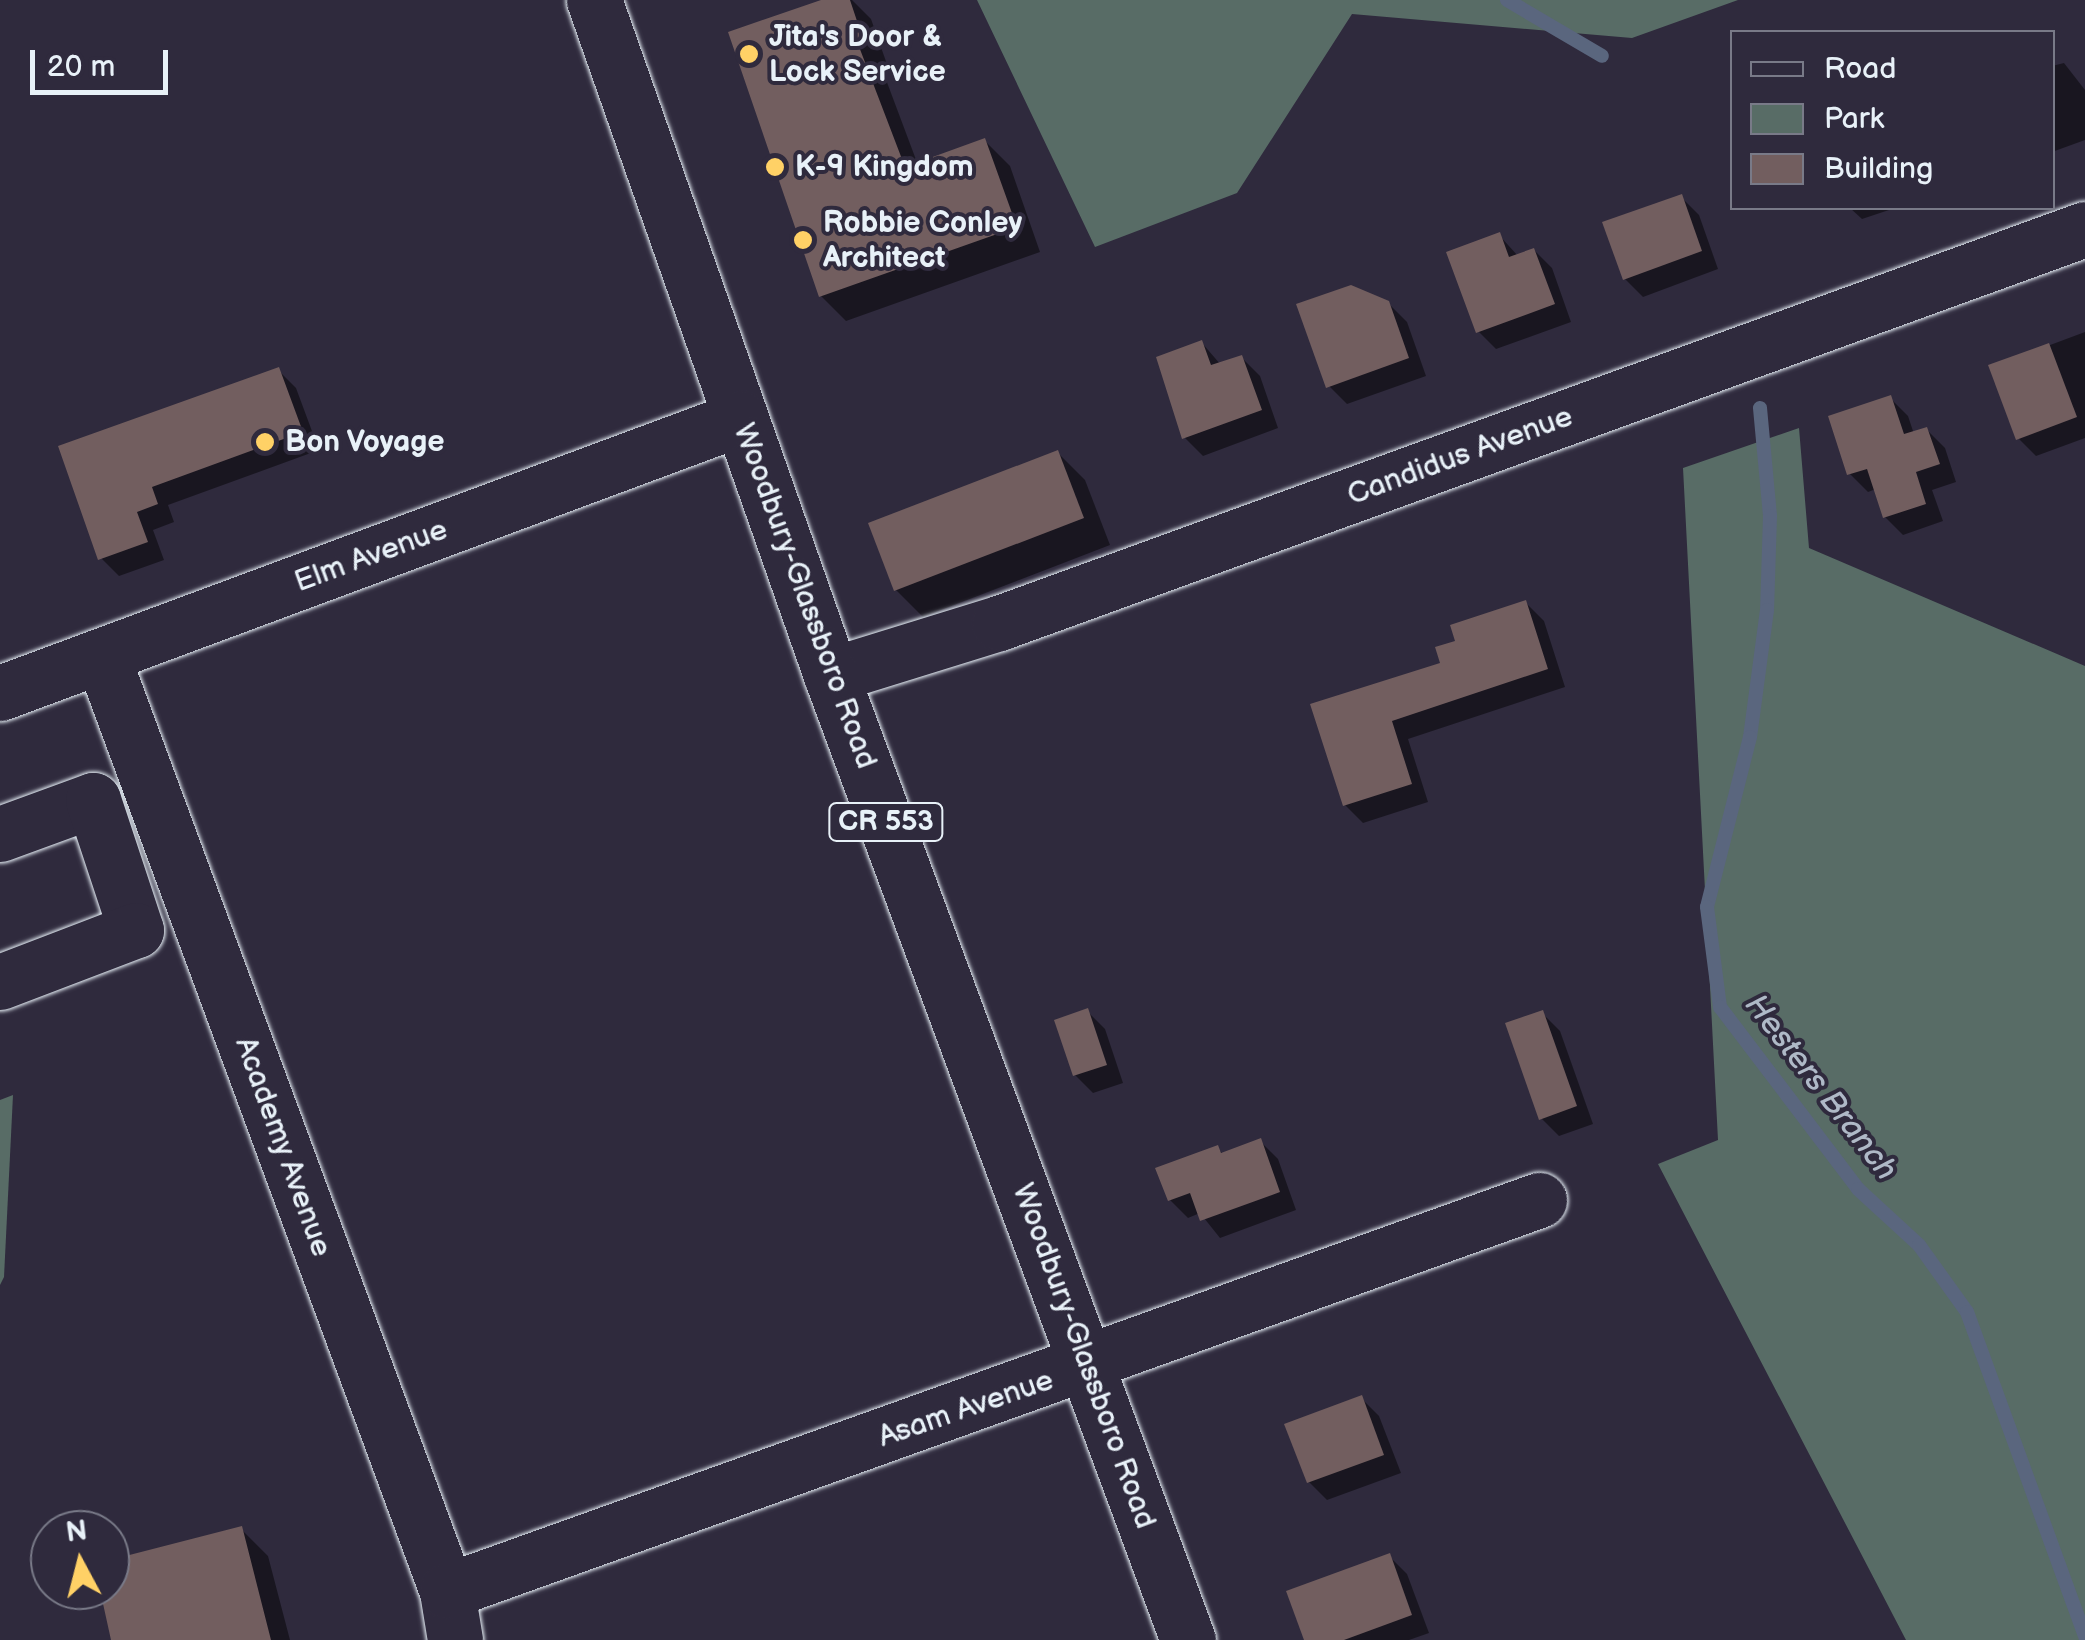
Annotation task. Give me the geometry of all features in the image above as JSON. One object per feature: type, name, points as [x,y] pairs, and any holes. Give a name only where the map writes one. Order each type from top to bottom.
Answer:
[{"type":"street","name":"Woodbury-Glassboro Road","points":[[594,0],[832,676],[1188,1640]]},
{"type":"street","name":"Candidus Avenue","points":[[832,676],[1000,623],[2085,230]]},
{"type":"street","name":"Elm Avenue","points":[[0,693],[741,418]]},
{"type":"street","name":"Academy Avenue","points":[[102,656],[451,1615]]},
{"type":"street","points":[[0,834],[93,800],[136,930],[0,982]]},
{"type":"street","name":"Asam Avenue","points":[[451,1615],[1088,1366],[1539,1200]]},
{"type":"green space","points":[[977,0],[1738,0],[1632,38],[1352,14],[1237,193],[1095,247]]},
{"type":"green space","points":[[1799,428],[1809,548],[2085,666],[2085,1640],[1906,1640],[1658,1164],[1718,1140],[1683,468]]},
{"type":"green space","points":[[13,1095],[4,1277],[0,1285],[0,1100]]},
{"type":"building","points":[[821,0],[850,0],[864,42],[858,44],[905,167],[985,138],[1017,227],[819,297],[728,32]]},
{"type":"building","points":[[1682,194],[1702,251],[1623,280],[1602,222]]},
{"type":"building","points":[[1500,232],[1509,257],[1534,248],[1555,304],[1476,333],[1446,252]]},
{"type":"building","points":[[1351,285],[1389,301],[1409,358],[1326,388],[1296,304]]},
{"type":"building","points":[[1202,340],[1211,365],[1242,355],[1262,410],[1182,439],[1156,357]]},
{"type":"building","points":[[2049,343],[2077,417],[2016,440],[1988,365]]},
{"type":"building","points":[[279,367],[303,432],[152,487],[158,504],[137,512],[148,542],[98,560],[58,446]]},
{"type":"building","points":[[1891,395],[1904,434],[1927,427],[1940,464],[1916,472],[1926,504],[1883,518],[1867,469],[1847,475],[1828,416]]},
{"type":"building","points":[[1058,450],[1084,518],[894,591],[868,523]]},
{"type":"building","points":[[1526,600],[1548,669],[1392,721],[1412,784],[1343,806],[1310,704],[1440,663],[1435,647],[1455,641],[1450,625]]},
{"type":"building","points":[[1088,1008],[1107,1065],[1073,1076],[1054,1020]]},
{"type":"building","points":[[1543,1010],[1577,1106],[1539,1120],[1505,1023]]},
{"type":"building","points":[[1261,1138],[1280,1192],[1200,1221],[1190,1193],[1168,1201],[1155,1168],[1218,1145],[1221,1153]]},
{"type":"building","points":[[1362,1395],[1384,1455],[1307,1483],[1284,1424]]},
{"type":"building","points":[[242,1526],[271,1640],[111,1640],[104,1610],[130,1610],[130,1555]]},
{"type":"building","points":[[1390,1553],[1412,1615],[1344,1640],[1304,1640],[1286,1591]]},
{"type":"waterway","name":"Hesters Branch","points":[[1507,0],[1602,56]]},
{"type":"waterway","name":"Hesters Branch","points":[[1760,408],[1770,516],[1767,610],[1750,737],[1707,907],[1720,1007],[1858,1189],[1919,1245],[1967,1312],[2085,1636]]},
{"type":"place","name":"Jita's Door & Lock Service","points":[[749,54]]},
{"type":"place","name":"K-9 Kingdom","points":[[775,167]]},
{"type":"place","name":"Robbie Conley Architect","points":[[803,240]]},
{"type":"place","name":"Bon Voyage","points":[[265,442]]}]
